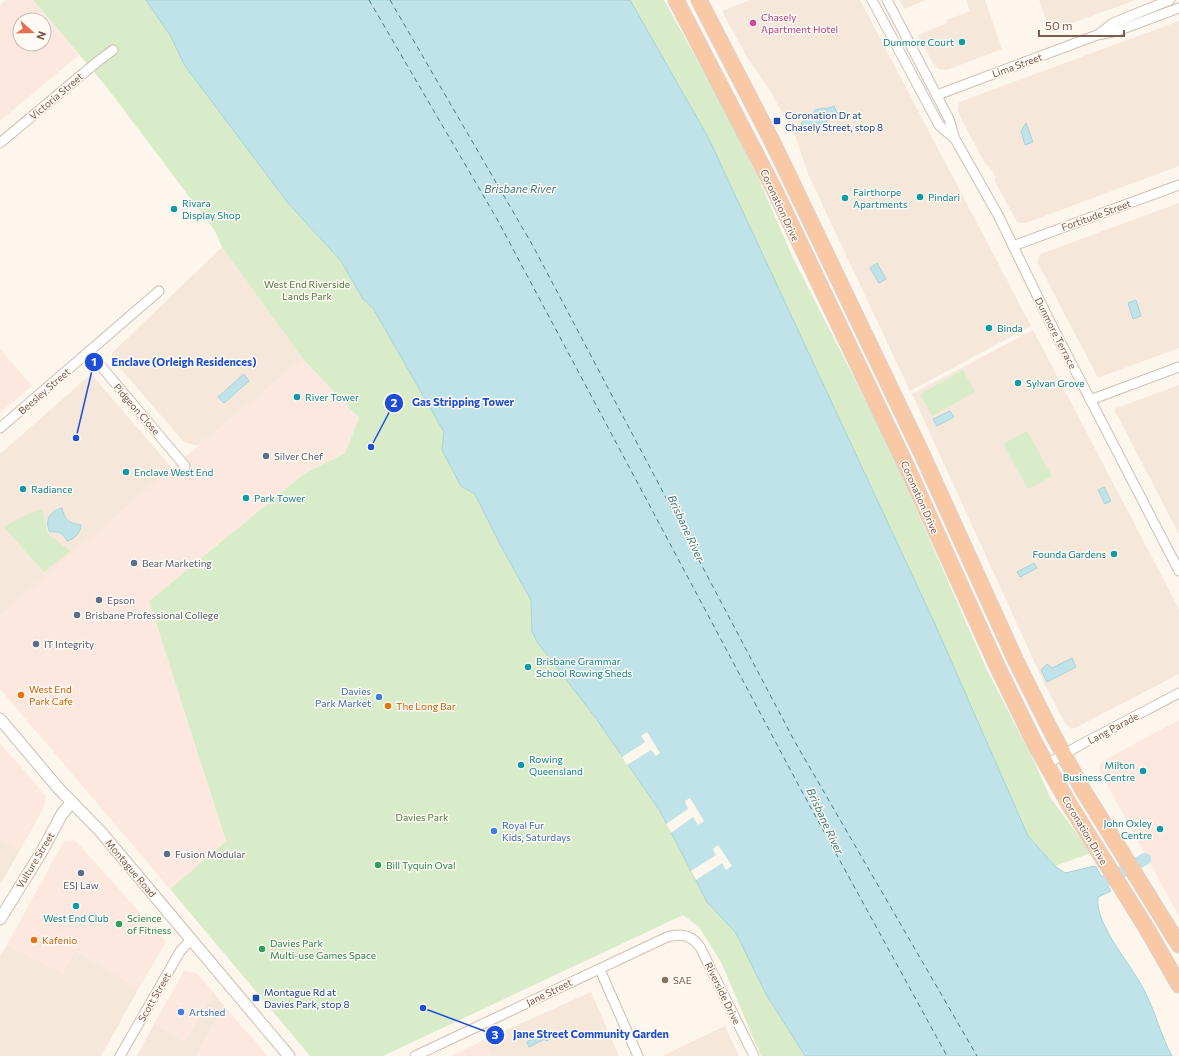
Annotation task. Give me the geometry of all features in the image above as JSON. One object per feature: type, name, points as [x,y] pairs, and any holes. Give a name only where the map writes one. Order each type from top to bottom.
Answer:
[{"type":"highway","name":"Coronation Drive","points":[[699,0],[773,143],[922,454],[1016,661],[1063,755],[1179,945]]},
{"type":"highway","name":"Coronation Drive","points":[[681,1],[775,191],[905,463],[998,668],[1069,804],[1147,929],[1179,985]]},
{"type":"street","name":"Dunmore Terrace","points":[[872,0],[939,125],[955,139]]},
{"type":"street","name":"Dunmore Terrace","points":[[887,0],[949,119],[955,139],[998,215],[1090,400],[1179,570]]},
{"type":"street","name":"Lima Street","points":[[1097,35],[1113,22],[1170,0]]},
{"type":"street","name":"Lima Street","points":[[937,95],[1097,35],[1117,31],[1179,8]]},
{"type":"street","name":"Victoria Street","points":[[0,143],[113,50]]},
{"type":"street","name":"Fortitude Street","points":[[1013,246],[1179,185]]},
{"type":"street","name":"Beesley Street","points":[[0,428],[159,290]]},
{"type":"street","name":"Pidgeon Close","points":[[89,352],[185,466]]},
{"type":"street","points":[[1090,400],[1179,367]]},
{"type":"street","name":"Lang Parade","points":[[1047,764],[1082,744],[1179,694]]},
{"type":"street","name":"Montague Road","points":[[0,719],[72,802],[100,831],[289,1056]]},
{"type":"street","name":"Vulture Street","points":[[0,919],[44,848],[62,814],[72,802]]},
{"type":"street","name":"Jane Street","points":[[415,1056],[574,980],[600,970],[667,937],[676,935],[686,936]]},
{"type":"street","name":"Riverside Drive","points":[[686,936],[697,942],[700,947],[754,1056]]},
{"type":"street","name":"Scott Street","points":[[120,1056],[181,950],[191,940]]},
{"type":"street","points":[[600,970],[638,1056]]},
{"type":"shaded area","points":[[6,0],[33,0],[43,12],[12,12],[12,52],[52,52],[52,23],[79,55],[0,121],[0,5]]},
{"type":"shaded area","points":[[750,0],[860,0],[1031,326],[910,391],[808,174],[796,138],[769,89],[748,59],[722,11]]},
{"type":"shaded area","points":[[900,0],[926,0],[904,9]]},
{"type":"shaded area","points":[[966,0],[985,0],[1002,49],[947,70],[938,69],[934,65],[918,35],[947,23],[947,20],[970,11]]},
{"type":"shaded area","points":[[1039,0],[1136,0],[1050,31]]},
{"type":"shaded area","points":[[1179,21],[1179,166],[1026,223],[1017,222],[994,180],[996,178],[991,169],[984,162],[958,112],[959,103]]},
{"type":"shaded area","points":[[1179,203],[1179,348],[1098,378],[1038,263],[1039,256],[1043,253]]},
{"type":"shaded area","points":[[222,247],[303,359],[198,446],[184,442],[112,359],[112,353]]},
{"type":"shaded area","points":[[1033,330],[1179,609],[1179,674],[1071,729],[1065,723],[1045,685],[912,394]]},
{"type":"shaded area","points":[[0,349],[32,386],[0,413]]},
{"type":"shaded area","points":[[303,359],[359,418],[345,453],[305,473],[149,601],[226,841],[170,889],[0,689],[0,615],[166,473]]},
{"type":"shaded area","points":[[91,374],[172,468],[0,616],[0,454]]},
{"type":"shaded area","points":[[1179,385],[1179,534],[1114,409]]},
{"type":"shaded area","points":[[1179,720],[1179,916],[1099,770],[1101,762]]},
{"type":"shaded area","points":[[0,743],[46,796],[45,805],[20,850],[0,838]]},
{"type":"shaded area","points":[[0,838],[20,850],[0,885]]},
{"type":"shaded area","points":[[75,840],[166,942],[139,988],[75,951],[63,973],[7,945],[64,841]]},
{"type":"shaded area","points":[[7,945],[63,973],[75,951],[139,988],[101,1056],[0,1056],[0,957]]},
{"type":"shaded area","name":"Artshed","points":[[184,971],[196,973],[213,992],[185,1041],[154,1024]]},
{"type":"shaded area","points":[[213,992],[224,1006],[196,1056],[137,1056],[154,1024],[185,1041]]},
{"type":"shaded area","points":[[591,992],[619,1056],[492,1056],[484,1040]]},
{"type":"shaded area","points":[[224,1006],[268,1056],[196,1056]]},
{"type":"shaded area","points":[[725,1026],[739,1056],[662,1056]]},
{"type":"shaded area","points":[[484,1040],[492,1056],[451,1056]]},
{"type":"green space","name":"Davies Park","points":[[33,0],[146,0],[170,35],[185,66],[288,203],[341,261],[363,299],[373,308],[444,432],[442,450],[461,486],[475,494],[501,546],[531,600],[532,630],[537,642],[595,717],[660,811],[707,902],[736,933],[766,994],[805,1056],[761,1056],[721,962],[699,927],[683,915],[383,1056],[310,1056],[170,889],[226,841],[149,601],[305,473],[345,453],[359,418],[303,359],[222,247],[215,231],[105,85],[52,22],[52,12],[43,12]]},
{"type":"green space","points":[[630,0],[664,0],[717,96],[757,175],[793,258],[884,436],[987,670],[1032,757],[1050,797],[1091,853],[1055,866],[1028,836],[935,624],[708,137]]},
{"type":"green space","points":[[963,370],[975,392],[932,416],[921,395],[922,393]]},
{"type":"green space","points":[[1027,431],[1052,476],[1028,489],[1003,444]]},
{"type":"green space","points":[[42,509],[48,534],[70,551],[44,572],[4,527],[19,518]]},
{"type":"water","name":"Brisbane River","points":[[146,0],[630,0],[708,137],[935,624],[1028,836],[1055,866],[1065,873],[1095,866],[1111,891],[1098,897],[1098,908],[1102,920],[1108,933],[1146,994],[1172,1056],[805,1056],[766,994],[736,933],[707,902],[660,811],[595,717],[537,642],[532,631],[531,600],[501,546],[475,494],[461,486],[442,450],[444,432],[373,308],[363,299],[341,261],[288,203],[185,66],[170,35]]},
{"type":"water","points":[[834,106],[838,115],[806,132],[801,123],[810,118],[815,110],[826,109]]},
{"type":"water","points":[[1026,123],[1033,142],[1025,145],[1021,131]]},
{"type":"water","points":[[877,263],[886,279],[879,283],[870,268]]},
{"type":"water","points":[[1136,300],[1141,316],[1133,319],[1128,303]]},
{"type":"water","points":[[244,374],[249,381],[224,403],[218,397]]},
{"type":"water","points":[[950,411],[954,417],[937,426],[933,419]]},
{"type":"water","points":[[1104,487],[1111,501],[1105,504],[1098,490]]},
{"type":"water","points":[[62,508],[64,515],[70,522],[81,525],[80,531],[77,535],[67,541],[60,533],[50,532],[48,528],[48,520],[51,514]]},
{"type":"water","points":[[1034,563],[1037,568],[1020,577],[1017,572]]},
{"type":"water","points":[[1072,658],[1076,667],[1047,682],[1041,670],[1047,664],[1052,668]]},
{"type":"water","points":[[548,1034],[551,1039],[546,1041],[545,1039],[529,1047],[527,1043],[528,1041]]},
{"type":"pier","points":[[647,732],[660,753],[656,756],[651,750],[627,765],[622,757],[645,742],[641,736]]},
{"type":"pier","points":[[690,798],[704,821],[698,825],[693,817],[671,833],[666,824],[688,809],[685,801]]},
{"type":"pier","points":[[718,845],[732,866],[726,870],[722,863],[696,880],[691,871],[716,855],[713,849]]},
{"type":"waterway","points":[[1105,881],[1145,859]]},
{"type":"ferry route","points":[[369,0],[497,219],[799,786],[947,1056]]},
{"type":"ferry route","points":[[390,0],[533,246],[795,742],[977,1056]]},
{"type":"place","name":"Chasely Apartment Hotel","points":[[753,23]]},
{"type":"place","name":"Dunmore Court","points":[[962,42]]},
{"type":"place","name":"Coronation Dr at Chasely Street, stop 8","points":[[777,121]]},
{"type":"place","name":"Pindari","points":[[920,197]]},
{"type":"place","name":"Fairthorpe Apartments","points":[[845,198]]},
{"type":"place","name":"Rivara Display Shop","points":[[174,209]]},
{"type":"place","name":"Binda","points":[[989,328]]},
{"type":"place","name":"Sylvan Grove","points":[[1018,383]]},
{"type":"place","name":"River Tower","points":[[297,397]]},
{"type":"place","name":"Enclave (Orleigh Residences)","points":[[76,438]]},
{"type":"place","name":"Gas Stripping Tower","points":[[371,447]]},
{"type":"place","name":"Silver Chef","points":[[266,456]]},
{"type":"place","name":"Enclave West End","points":[[126,472]]},
{"type":"place","name":"Radiance","points":[[23,489]]},
{"type":"place","name":"Park Tower","points":[[246,498]]},
{"type":"place","name":"Founda Gardens","points":[[1114,554]]},
{"type":"place","name":"Bear Marketing","points":[[134,563]]},
{"type":"place","name":"Epson","points":[[99,600]]},
{"type":"place","name":"Brisbane Professional College","points":[[77,615]]},
{"type":"place","name":"IT Integrity","points":[[36,644]]},
{"type":"place","name":"Brisbane Grammar School Rowing Sheds","points":[[528,667]]},
{"type":"place","name":"West End Park Cafe","points":[[21,695]]},
{"type":"place","name":"Davies Park Market","points":[[379,697]]},
{"type":"place","name":"The Long Bar","points":[[388,706]]},
{"type":"place","name":"Rowing Queensland","points":[[521,765]]},
{"type":"place","name":"Milton Business Centre","points":[[1143,771]]},
{"type":"place","name":"John Oxley Centre","points":[[1160,829]]},
{"type":"place","name":"Royal Fur Kids, Saturdays","points":[[494,831]]},
{"type":"place","name":"Fusion Modular","points":[[167,854]]},
{"type":"place","name":"Bill Tyquin Oval","points":[[378,865]]},
{"type":"place","name":"ESJ Law","points":[[81,873]]},
{"type":"place","name":"West End Club","points":[[76,906]]},
{"type":"place","name":"Science of Fitness","points":[[119,924]]},
{"type":"place","name":"Kafenio","points":[[34,940]]},
{"type":"place","name":"Davies Park Multi-use Games Space","points":[[262,949]]},
{"type":"place","name":"SAE","points":[[665,980]]},
{"type":"place","name":"Montague Rd at Davies Park, stop 8","points":[[256,998]]},
{"type":"place","name":"Jane Street Community Garden","points":[[423,1008]]},
{"type":"place","name":"Artshed","points":[[181,1012]]},
{"type":"park label","name":"West End Riverside Lands Park","points":[[307,290]]}]
